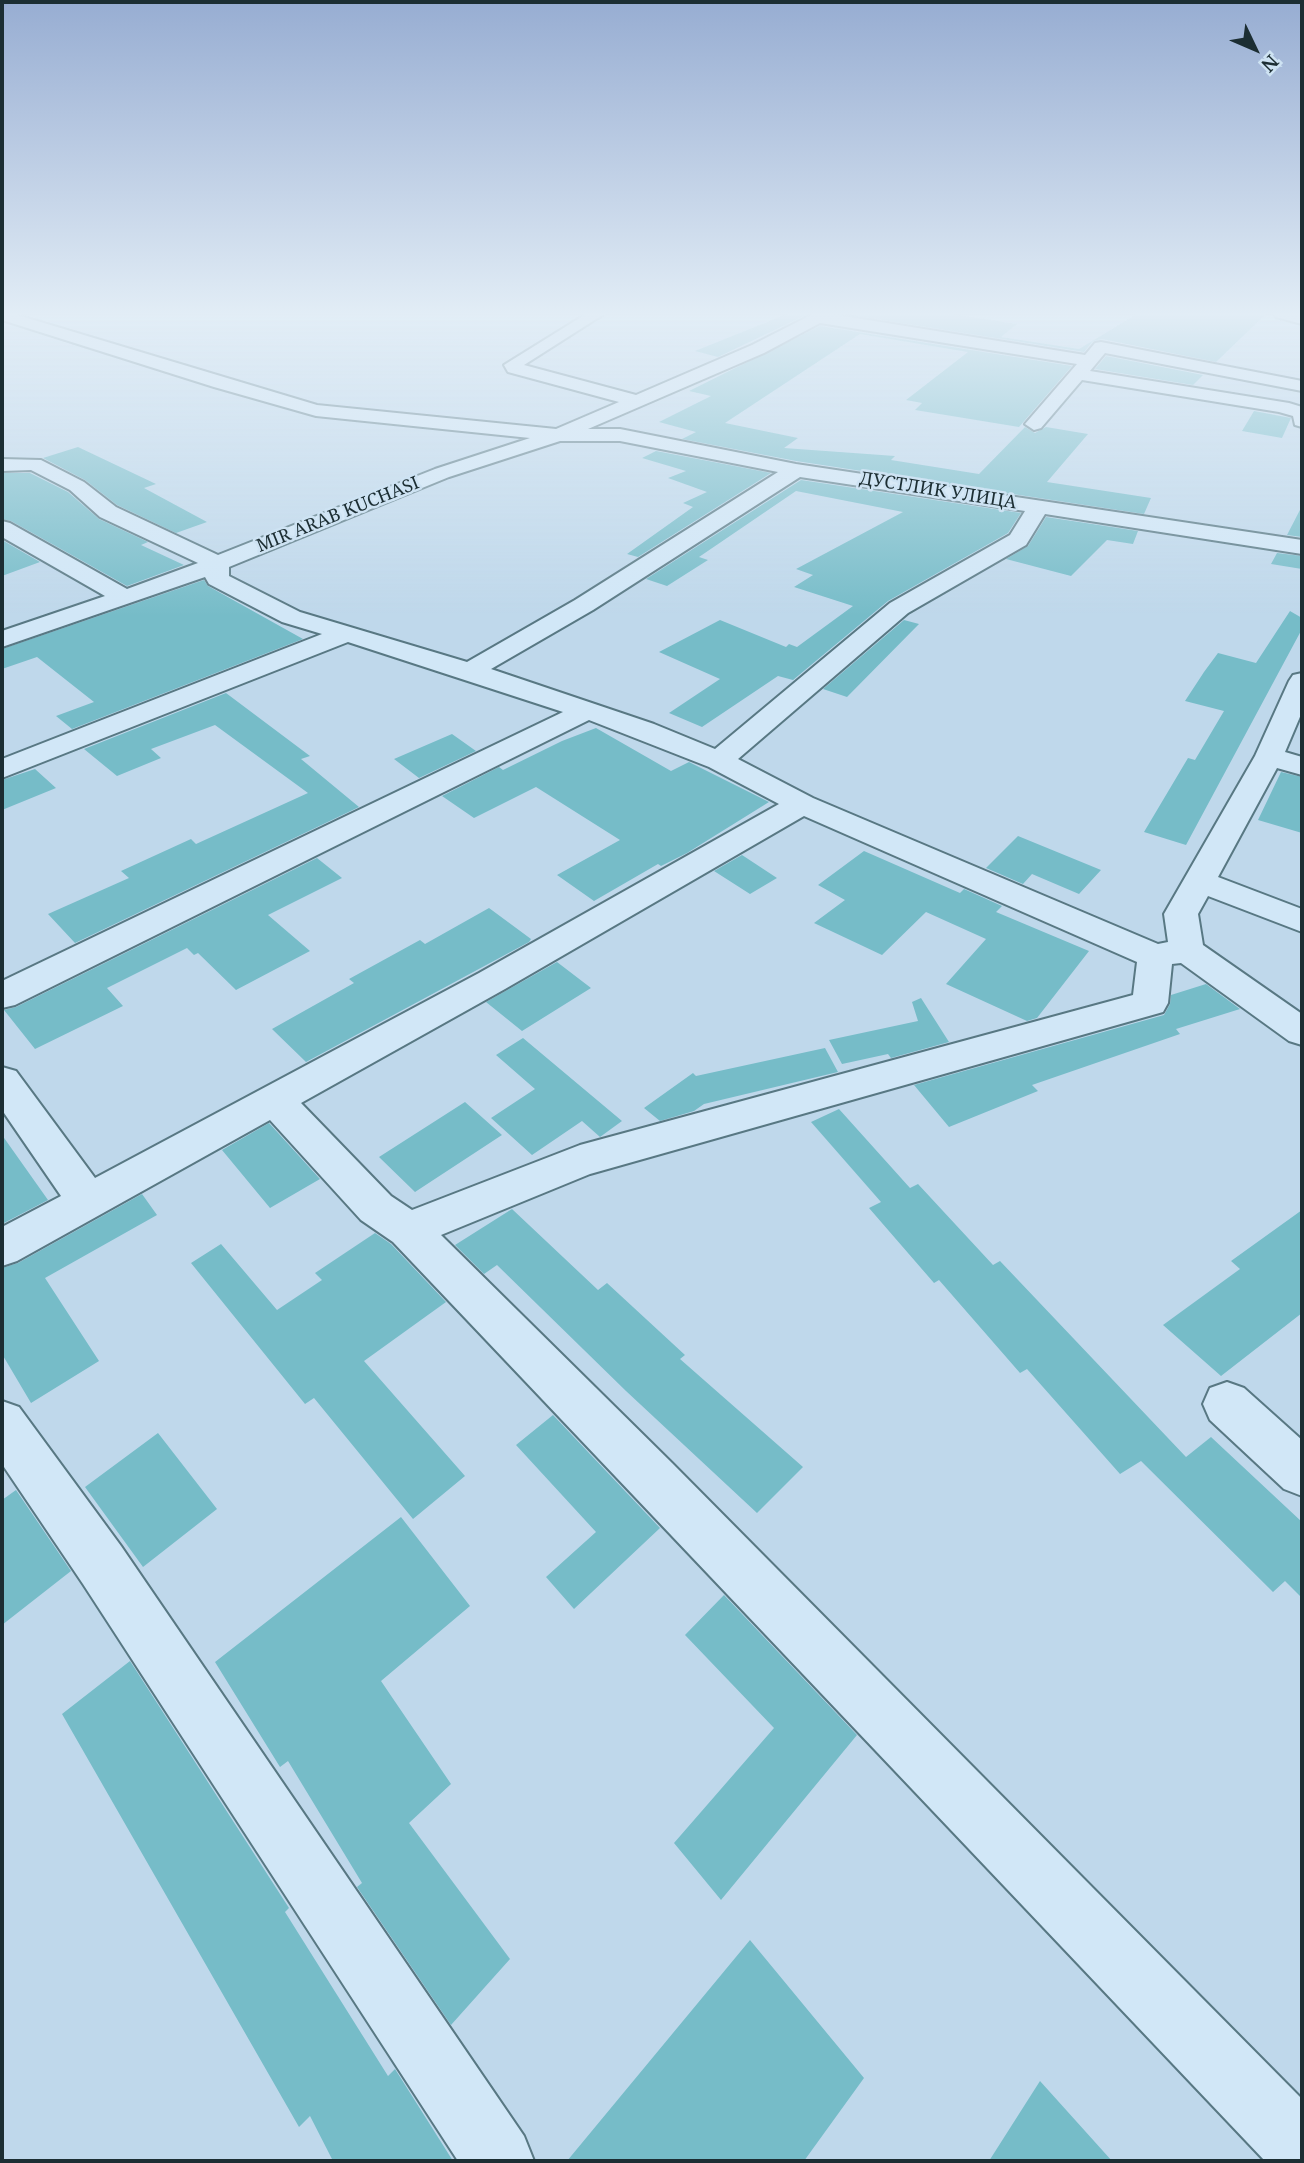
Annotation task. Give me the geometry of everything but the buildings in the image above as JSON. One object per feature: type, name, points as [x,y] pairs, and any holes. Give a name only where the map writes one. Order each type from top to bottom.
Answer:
[{"type":"street","name":"ДУСТЛИК УЛИЦА","points":[[364,415],[558,435],[620,435],[796,470],[1302,547]]},
{"type":"street","name":"MIR ARAB KUCHASI","points":[[2,639],[126,598],[442,473],[558,435],[605,415]]},
{"type":"street","points":[[1034,424],[1042,415]]},
{"type":"street","points":[[2,466],[34,464],[77,486],[108,512],[217,563],[217,579],[291,617],[470,671],[644,730],[719,761],[802,804],[1171,953],[1302,1032]]},
{"type":"street","points":[[470,671],[584,605],[796,470]]},
{"type":"street","points":[[719,761],[899,608],[1018,540],[1039,506]]},
{"type":"street","points":[[2,528],[126,598]]},
{"type":"street","points":[[2,769],[344,635]]},
{"type":"street","points":[[408,1230],[580,1161],[1150,1003],[1171,953],[1181,914],[1199,881],[1286,761],[1302,681]]},
{"type":"street","points":[[2,996],[588,710]]},
{"type":"street","points":[[2,1248],[492,981],[802,804]]},
{"type":"street","points":[[1199,881],[1302,921]]},
{"type":"street","points":[[2,1081],[88,1201]]},
{"type":"street","points":[[274,1099],[376,1208],[408,1230],[654,1480],[1302,2149]]},
{"type":"street","points":[[1227,1404],[1302,1472]]},
{"type":"street","points":[[2,1423],[102,1565],[499,2161]]}]
